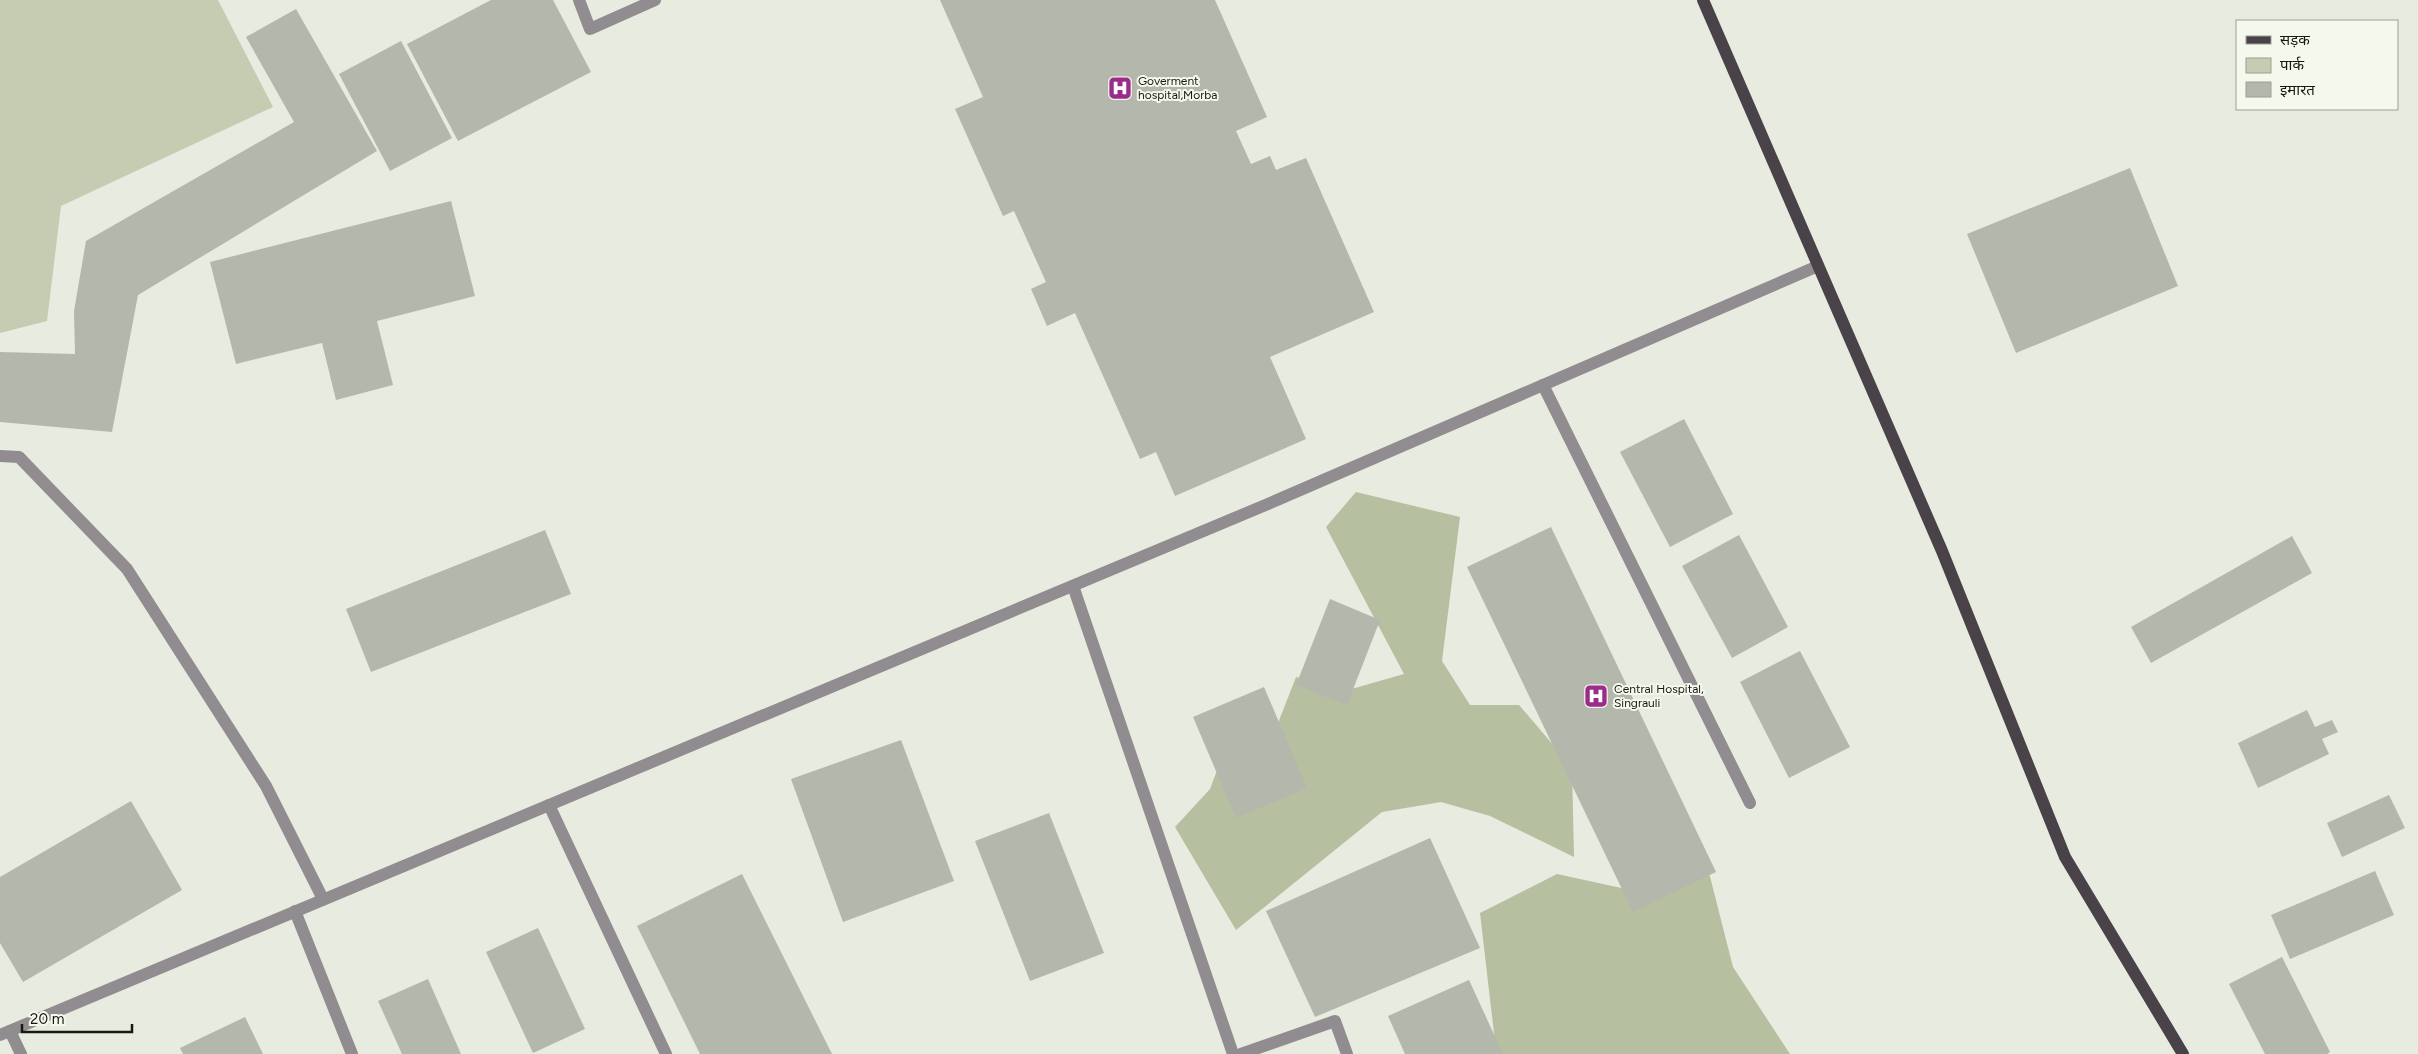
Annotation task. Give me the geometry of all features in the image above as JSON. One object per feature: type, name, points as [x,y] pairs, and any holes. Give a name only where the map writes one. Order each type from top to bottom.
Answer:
[{"type":"main road","points":[[1703,0],[1942,551],[2065,858],[2183,1054]]},
{"type":"street","points":[[579,0],[590,29],[655,0]]},
{"type":"street","points":[[21,1054],[5,1033],[1073,586],[1818,266]]},
{"type":"street","points":[[1544,385],[1750,803]]},
{"type":"street","points":[[0,456],[19,458],[127,569],[266,786],[323,899]]},
{"type":"street","points":[[1073,586],[1233,1054]]},
{"type":"street","points":[[549,805],[666,1054]]},
{"type":"street","points":[[295,911],[352,1054]]},
{"type":"street","points":[[1241,1054],[1335,1022],[1346,1054]]},
{"type":"green space","points":[[0,0],[218,0],[273,107],[61,206],[47,321],[0,333]]},
{"type":"green space","points":[[1356,492],[1460,517],[1442,661],[1470,705],[1519,705],[1572,767],[1574,857],[1490,816],[1441,802],[1382,812],[1236,930],[1175,827],[1210,789],[1239,712],[1268,749],[1296,677],[1348,690],[1404,674],[1326,527]]},
{"type":"green space","points":[[1704,853],[1733,967],[1790,1054],[1499,1054],[1495,1042],[1480,913],[1557,874],[1626,889]]},
{"type":"building","points":[[491,0],[553,0],[591,72],[458,141],[407,44]]},
{"type":"building","points":[[940,0],[1215,0],[1267,117],[1236,131],[1251,164],[1270,156],[1276,170],[1306,158],[1374,312],[1270,357],[1306,439],[1175,496],[1156,452],[1140,459],[1075,313],[1047,326],[1031,289],[1046,282],[1014,211],[1003,216],[955,109],[983,97]]},
{"type":"building","points":[[296,9],[377,151],[138,295],[112,432],[0,422],[0,352],[75,354],[74,311],[86,241],[294,122],[246,37]]},
{"type":"building","points":[[401,41],[452,138],[390,171],[339,74]]},
{"type":"building","points":[[2130,168],[2178,286],[2016,353],[1967,234]]},
{"type":"building","points":[[451,201],[475,296],[377,321],[393,385],[336,400],[322,343],[236,364],[210,262]]},
{"type":"building","points":[[1684,419],[1733,514],[1670,547],[1620,452]]},
{"type":"building","points":[[1551,527],[1716,872],[1633,912],[1467,567]]},
{"type":"building","points":[[545,530],[571,594],[371,672],[346,609]]},
{"type":"building","points":[[1739,535],[1788,627],[1732,658],[1682,566]]},
{"type":"building","points":[[2292,536],[2312,573],[2151,663],[2131,627]]},
{"type":"building","points":[[1330,599],[1380,620],[1347,705],[1296,685]]},
{"type":"building","points":[[1800,651],[1850,747],[1789,778],[1740,682]]},
{"type":"building","points":[[1264,687],[1307,788],[1236,818],[1193,717]]},
{"type":"building","points":[[2307,710],[2315,727],[2332,720],[2338,732],[2322,739],[2329,754],[2258,788],[2238,743]]},
{"type":"building","points":[[901,740],[954,881],[843,922],[791,779]]},
{"type":"building","points":[[2389,795],[2405,828],[2342,857],[2327,823]]},
{"type":"building","points":[[131,801],[182,890],[23,982],[0,943],[0,877]]},
{"type":"building","points":[[1049,813],[1104,953],[1030,981],[975,841]]},
{"type":"building","points":[[1430,838],[1480,948],[1315,1017],[1266,911]]},
{"type":"building","points":[[2375,871],[2394,915],[2290,959],[2271,915]]},
{"type":"building","points":[[742,874],[832,1054],[700,1054],[637,926]]},
{"type":"building","points":[[538,928],[585,1029],[533,1053],[486,952]]},
{"type":"building","points":[[2282,957],[2330,1052],[2327,1054],[2265,1054],[2229,984]]},
{"type":"building","points":[[428,979],[461,1054],[402,1054],[378,1001]]},
{"type":"building","points":[[1469,980],[1503,1054],[1405,1054],[1388,1016]]},
{"type":"building","points":[[245,1017],[263,1054],[183,1054],[180,1048]]},
{"type":"place","name":"Goverment hospital,Morba","points":[[1120,88]]},
{"type":"place","name":"Central Hospital, Singrauli","points":[[1596,696]]}]
